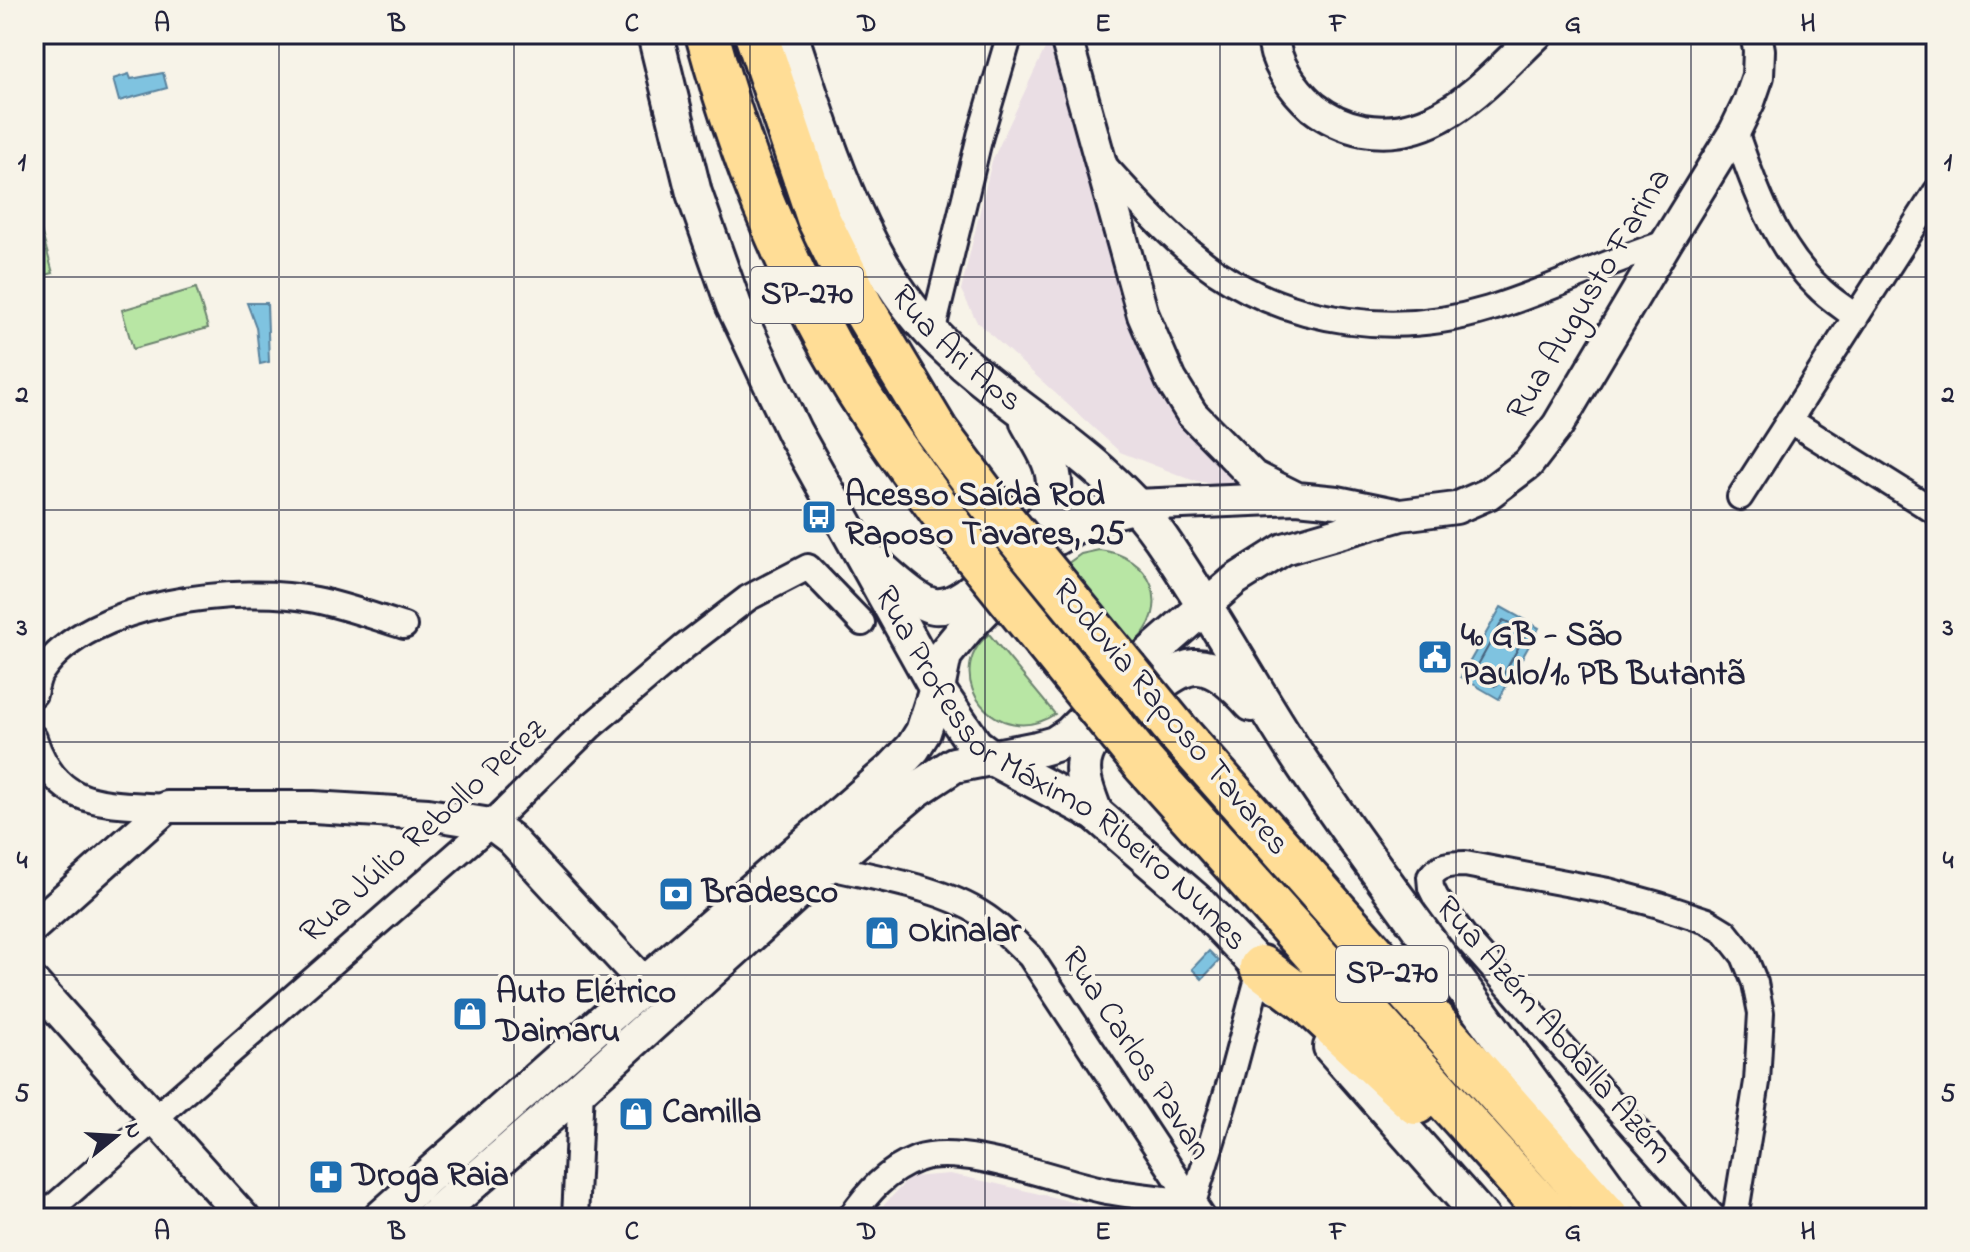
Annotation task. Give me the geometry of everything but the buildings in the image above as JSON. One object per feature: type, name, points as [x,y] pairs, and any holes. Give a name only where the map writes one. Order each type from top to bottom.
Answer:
[{"type":"highway","name":"Rodovia Raposo Tavares","points":[[707,34],[728,110],[768,212],[830,344],[891,443],[956,532],[1144,764],[1545,1210]]},
{"type":"highway","name":"Rodovia Raposo Tavares","points":[[756,34],[818,218],[862,307],[937,432],[996,511],[1176,730],[1608,1218]]},
{"type":"highway","points":[[1261,967],[1309,1003],[1430,1115],[1545,1210]]},
{"type":"main road","name":"Rua Professor Máximo Ribeiro Nunes","points":[[655,34],[690,178],[734,306],[794,432],[859,551],[937,689],[975,745],[992,758],[1095,813],[1199,903],[1261,967],[1482,1218]]},
{"type":"main road","name":"Rua Ari Aps","points":[[790,34],[828,148],[852,204],[883,266],[907,302],[932,333],[1022,412],[1093,463],[1136,505],[1206,605]]},
{"type":"main road","points":[[859,551],[923,603],[949,605],[966,596],[1038,526],[1050,509],[1054,491],[1053,472],[1048,457],[1022,412]]},
{"type":"main road","points":[[381,1218],[894,768],[923,732],[944,655],[1050,541],[1080,523],[1136,505]]},
{"type":"main road","points":[[432,1218],[826,866],[930,780],[954,765],[1055,744],[1070,734],[1150,654],[1206,605]]},
{"type":"main road","name":"Rua Azém Abdalla Azém","points":[[1206,605],[1298,757],[1357,843],[1630,1218]]},
{"type":"main road","points":[[1095,813],[1084,782],[1086,751],[1101,732],[1171,675],[1189,668],[1216,670],[1232,681],[1298,757]]},
{"type":"street","points":[[932,333],[980,136],[1010,34]]},
{"type":"street","name":"Rua Augusto Farina","points":[[1065,34],[1143,315],[1171,380],[1192,414],[1253,476],[1297,498]]},
{"type":"street","points":[[1273,34],[1279,61],[1302,97],[1320,112],[1352,128],[1379,132],[1411,130],[1437,120],[1485,84],[1537,34]]},
{"type":"street","name":"Rua Augusto Farina","points":[[1206,605],[1235,580],[1284,549],[1401,515],[1456,508],[1488,494],[1528,464],[1558,425],[1735,131],[1758,76],[1756,34]]},
{"type":"street","points":[[1735,131],[1748,171],[1795,261],[1817,286],[1856,317]]},
{"type":"street","points":[[1099,160],[1146,211],[1215,270],[1255,294],[1299,312],[1345,321],[1419,323],[1455,319],[1492,309],[1619,257],[1666,243]]},
{"type":"street","points":[[1740,497],[1936,192]]},
{"type":"street","points":[[1789,420],[1936,512]]},
{"type":"street","name":"Rua Augusto Farina","points":[[1136,505],[1297,498],[1337,502],[1401,515]]},
{"type":"street","name":"Rua Júlio Rebollo Perez","points":[[41,1218],[491,824],[591,726],[684,647],[748,598],[808,567],[862,623]]},
{"type":"street","points":[[34,694],[40,672],[65,647],[99,625],[129,612],[164,604],[224,596],[277,595],[316,600],[404,626]]},
{"type":"street","points":[[34,738],[42,761],[60,785],[78,795],[106,803],[167,807],[313,807],[428,814],[491,824],[511,839],[645,984]]},
{"type":"street","points":[[34,926],[167,807]]},
{"type":"street","name":"Rua Azém Abdalla Azém","points":[[1714,1218],[1464,936],[1431,888],[1430,877],[1441,866],[1465,864],[1621,895],[1707,921],[1725,932],[1744,956],[1755,983],[1761,1013],[1757,1082],[1735,1218]]},
{"type":"street","name":"Rua Carlos Pavan","points":[[826,866],[961,903],[1004,931],[1030,956],[1198,1210]]},
{"type":"street","points":[[850,1218],[868,1192],[892,1171],[921,1158],[955,1156],[1198,1210],[1261,967]]},
{"type":"street","points":[[34,983],[244,1218]]},
{"type":"street","points":[[575,1218],[581,1088]]},
{"type":"shaded area","points":[[1048,42],[1100,218],[1136,317],[1255,486],[1222,486],[1192,480],[1120,452],[977,322],[961,290],[992,161]]},
{"type":"shaded area","points":[[950,1174],[1140,1218],[872,1218],[910,1177]]},
{"type":"green space","points":[[34,205],[53,273],[34,278]]},
{"type":"green space","points":[[196,288],[208,328],[133,349],[122,310]]},
{"type":"green space","points":[[1099,550],[1132,562],[1144,572],[1151,585],[1153,614],[1146,630],[1133,644],[1067,564],[1081,554]]},
{"type":"green space","points":[[989,634],[1055,714],[1033,723],[1013,724],[995,717],[981,704],[972,688],[970,670],[975,651]]},
{"type":"water","points":[[163,73],[167,88],[119,101],[113,79],[129,74],[131,79]]},
{"type":"water","points":[[247,303],[267,303],[269,362],[260,364],[256,327]]},
{"type":"water","points":[[1501,607],[1539,628],[1499,699],[1461,677]]},
{"type":"water","points":[[1209,951],[1219,961],[1202,979],[1192,969]]},
{"type":"place","name":"Acesso Saída Rod Raposo Tavares, 25","points":[[819,517]]},
{"type":"place","name":"4º GB - São Paulo/1º PB Butantã","points":[[1435,657]]},
{"type":"place","name":"Bradesco","points":[[676,894]]},
{"type":"place","name":"Okinalar","points":[[882,933]]},
{"type":"place","name":"Auto Elétrico Daimaru","points":[[470,1014]]},
{"type":"place","name":"Camilla","points":[[636,1114]]},
{"type":"place","name":"Droga Raia","points":[[326,1177]]}]
